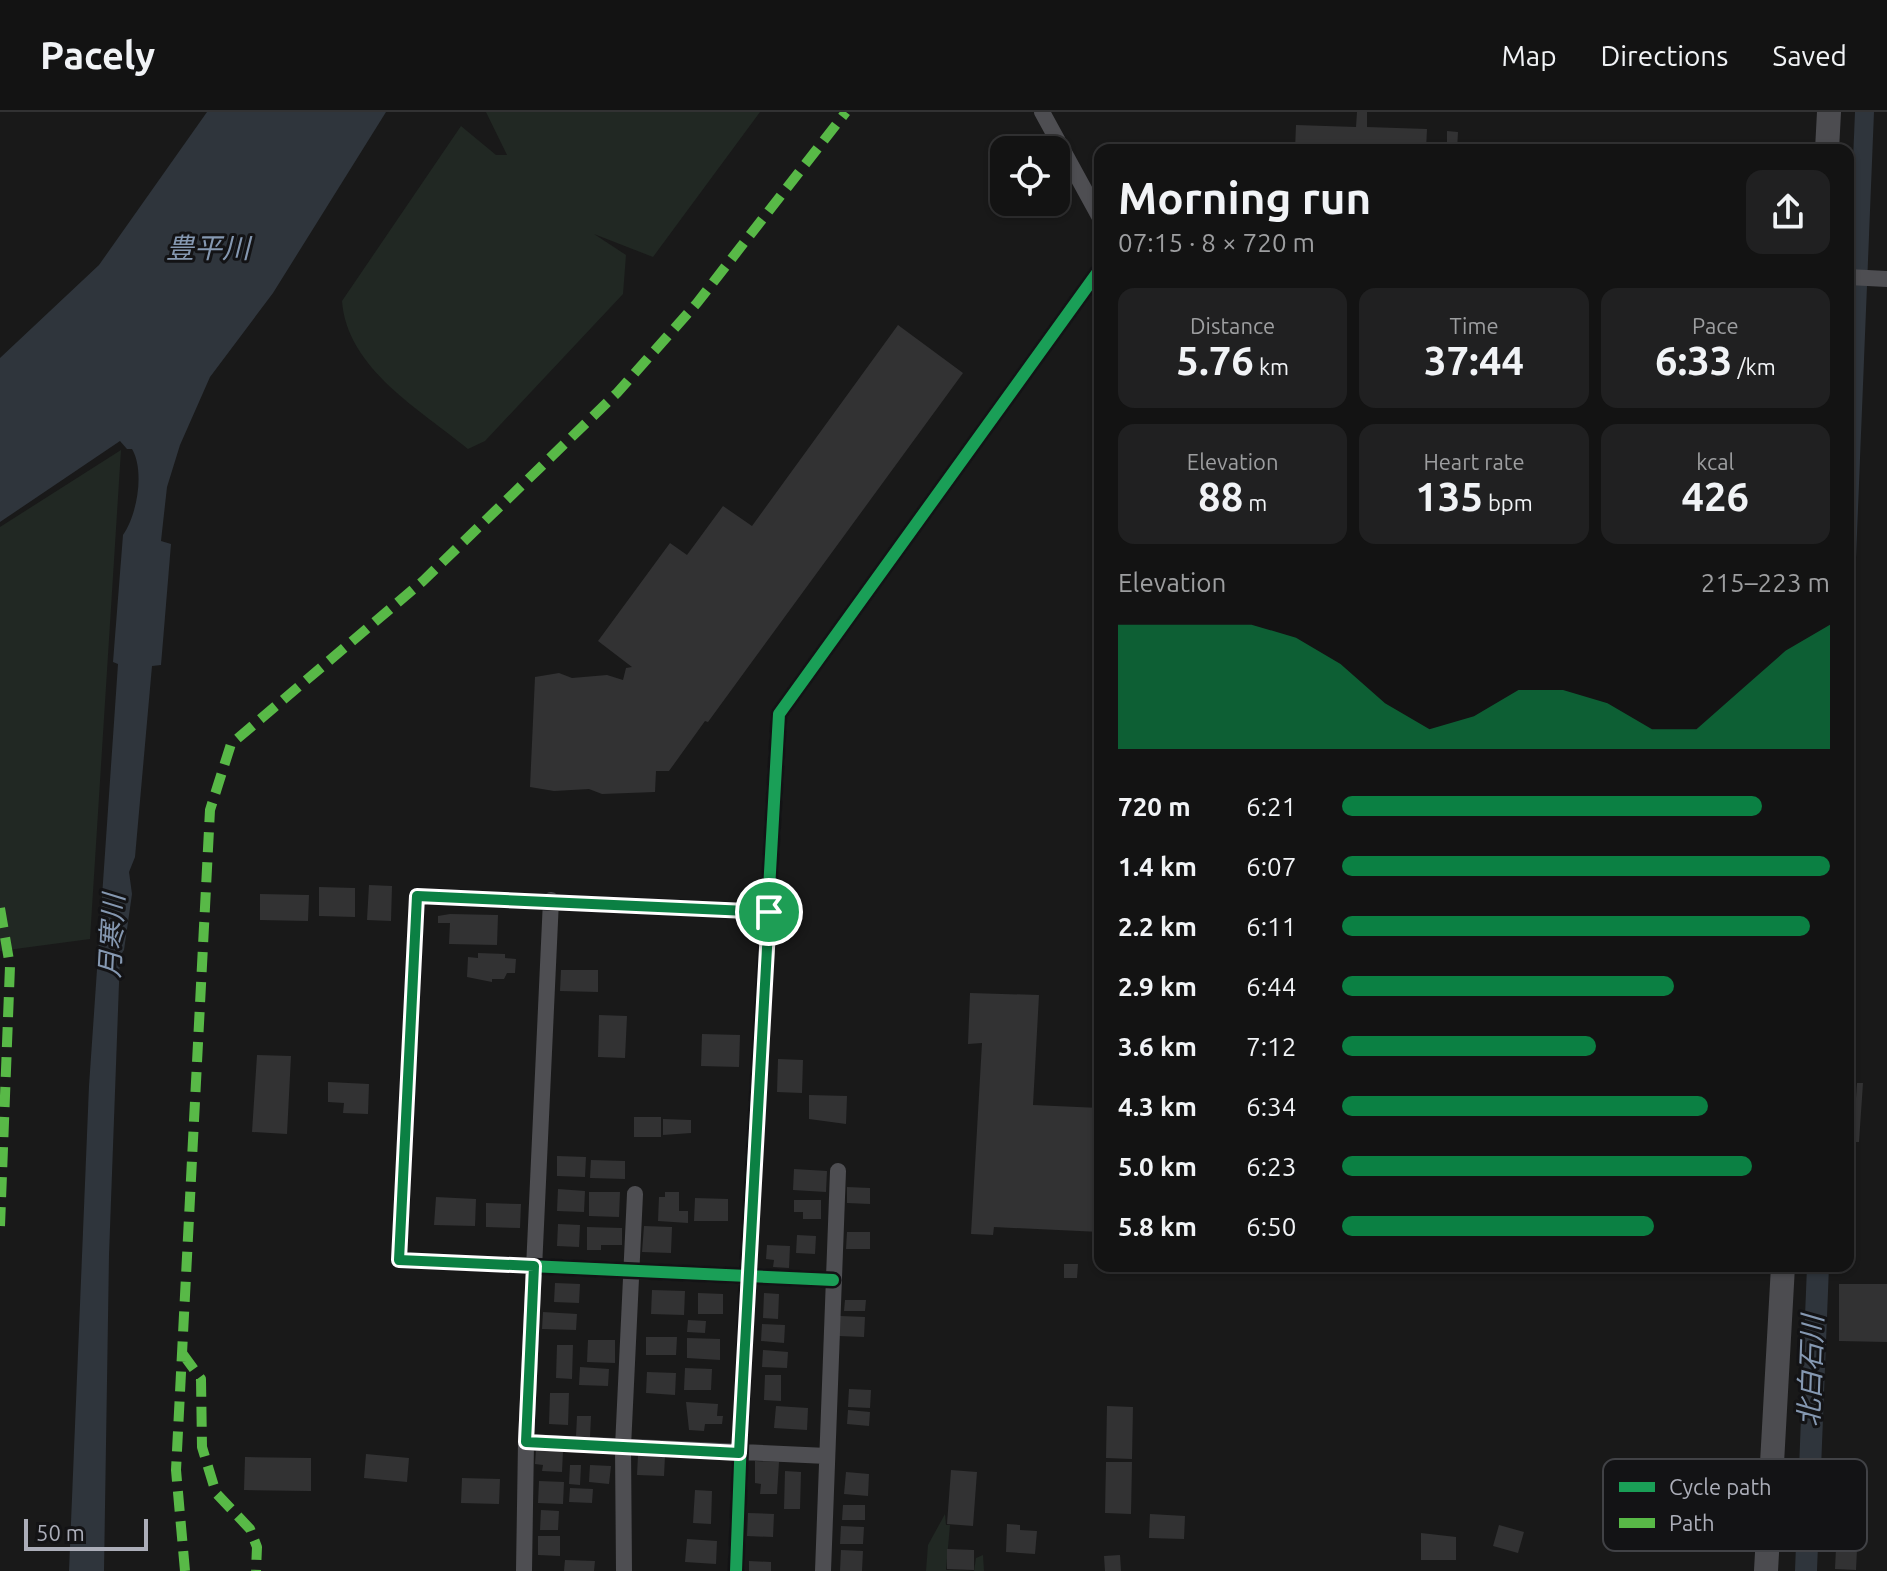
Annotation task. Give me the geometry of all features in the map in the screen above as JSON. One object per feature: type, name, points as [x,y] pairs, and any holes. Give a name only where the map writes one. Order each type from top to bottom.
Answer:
[{"type":"main road","points":[[1827,144],[1829,112]]},
{"type":"main road","points":[[1772,1459],[1783,1272]]},
{"type":"main road","points":[[1766,1571],[1767,1551]]},
{"type":"street","points":[[1042,112],[1094,207]]},
{"type":"street","points":[[736,1571],[747,1276],[779,714],[1094,277]]},
{"type":"street","points":[[1854,277],[1882,279]]},
{"type":"street","points":[[769,912],[417,896],[399,1260],[833,1280]]},
{"type":"street","points":[[524,1571],[526,1442],[551,900]]},
{"type":"street","points":[[823,1571],[838,1171]]},
{"type":"street","points":[[624,1571],[623,1447],[635,1194]]},
{"type":"street","points":[[526,1442],[827,1456]]},
{"type":"shaded area","points":[[486,112],[760,112],[653,257],[594,234],[626,255],[623,294],[485,441],[468,449],[389,386],[372,367],[357,347],[347,325],[342,301],[461,126],[496,155],[507,155]]},
{"type":"shaded area","points":[[121,450],[90,939],[0,951],[0,527]]},
{"type":"shaded area","points":[[945,1514],[946,1525],[950,1525],[946,1570],[974,1571],[926,1571],[928,1545]]},
{"type":"shaded area","points":[[983,1555],[984,1571],[974,1571],[976,1558]]},
{"type":"water","name":"豊平川","points":[[207,112],[386,112],[273,293],[210,377],[180,445],[167,487],[161,541],[171,544],[161,665],[152,666],[135,857],[129,872],[132,894],[124,950],[120,956],[109,1255],[104,1571],[69,1571],[89,1086],[118,664],[113,662],[123,535],[132,516],[139,481],[132,449],[127,449],[120,441],[0,522],[0,358],[99,265]]},
{"type":"water","points":[[1855,112],[1874,112],[1854,607],[1854,144]]},
{"type":"water","name":"北白石川","points":[[1807,1272],[1829,1272],[1821,1459],[1799,1459]]},
{"type":"water","points":[[1796,1551],[1818,1551],[1817,1571],[1795,1571]]},
{"type":"building","points":[[1357,112],[1367,112],[1367,127],[1427,129],[1426,144],[1295,144],[1296,125],[1356,127]]},
{"type":"building","points":[[1447,131],[1458,132],[1457,144],[1447,144]]},
{"type":"building","points":[[898,325],[963,373],[708,722],[705,721],[669,771],[656,771],[655,792],[602,794],[589,789],[554,791],[530,787],[535,677],[559,673],[572,678],[607,675],[623,680],[626,668],[632,667],[598,641],[670,543],[687,555],[723,506],[752,526]]},
{"type":"building","points":[[369,885],[392,886],[391,921],[367,920]]},
{"type":"building","points":[[319,887],[355,888],[355,917],[319,916]]},
{"type":"building","points":[[260,894],[309,895],[308,921],[260,920]]},
{"type":"building","points":[[498,915],[497,945],[449,944],[450,923],[438,923],[438,916]]},
{"type":"building","points":[[478,953],[505,954],[505,958],[516,959],[515,973],[507,973],[504,979],[492,979],[492,982],[467,977],[468,957],[478,958]]},
{"type":"building","points":[[561,970],[598,970],[598,992],[560,991]]},
{"type":"building","points":[[970,993],[1039,995],[1033,1105],[1094,1108],[1094,1232],[994,1227],[993,1235],[971,1234],[982,1043],[968,1044]]},
{"type":"building","points":[[599,1015],[627,1016],[625,1058],[598,1057]]},
{"type":"building","points":[[702,1034],[740,1035],[739,1067],[701,1066]]},
{"type":"building","points":[[257,1055],[291,1056],[287,1134],[252,1132]]},
{"type":"building","points":[[778,1059],[803,1060],[802,1093],[777,1092]]},
{"type":"building","points":[[328,1082],[369,1084],[368,1114],[343,1113],[344,1103],[328,1102]]},
{"type":"building","points":[[1857,1083],[1863,1083],[1859,1142],[1854,1142]]},
{"type":"building","points":[[809,1095],[847,1096],[846,1124],[809,1119]]},
{"type":"building","points":[[634,1117],[661,1117],[661,1137],[634,1137]]},
{"type":"building","points":[[663,1119],[691,1120],[691,1133],[663,1135]]},
{"type":"building","points":[[557,1156],[586,1157],[585,1177],[557,1176]]},
{"type":"building","points":[[591,1160],[625,1161],[625,1179],[590,1178]]},
{"type":"building","points":[[794,1169],[827,1171],[826,1192],[793,1190]]},
{"type":"building","points":[[847,1187],[870,1188],[870,1204],[847,1203]]},
{"type":"building","points":[[558,1189],[585,1191],[584,1212],[557,1211]]},
{"type":"building","points":[[589,1192],[620,1192],[619,1217],[589,1216]]},
{"type":"building","points":[[665,1192],[679,1192],[679,1211],[688,1211],[688,1223],[658,1221],[659,1197],[665,1197]]},
{"type":"building","points":[[436,1197],[476,1199],[475,1226],[434,1225]]},
{"type":"building","points":[[695,1198],[728,1199],[728,1221],[694,1221]]},
{"type":"building","points":[[794,1200],[821,1200],[821,1219],[803,1219],[803,1212],[794,1212]]},
{"type":"building","points":[[486,1203],[521,1204],[520,1228],[486,1227]]},
{"type":"building","points":[[558,1224],[580,1225],[579,1247],[557,1246]]},
{"type":"building","points":[[644,1226],[672,1227],[671,1253],[642,1252]]},
{"type":"building","points":[[587,1227],[622,1228],[622,1245],[601,1245],[601,1250],[587,1250]]},
{"type":"building","points":[[847,1232],[870,1232],[870,1249],[846,1249]]},
{"type":"building","points":[[797,1235],[816,1236],[815,1254],[796,1253]]},
{"type":"building","points":[[767,1245],[790,1246],[789,1268],[773,1267],[774,1260],[766,1259]]},
{"type":"building","points":[[1064,1264],[1078,1264],[1077,1278],[1064,1278]]},
{"type":"building","points":[[555,1283],[580,1284],[579,1303],[554,1302]]},
{"type":"building","points":[[1839,1284],[1887,1284],[1887,1342],[1839,1341]]},
{"type":"building","points":[[652,1290],[685,1291],[684,1315],[651,1314]]},
{"type":"building","points":[[698,1293],[723,1294],[723,1314],[698,1314]]},
{"type":"building","points":[[764,1293],[779,1294],[778,1319],[763,1318]]},
{"type":"building","points":[[845,1300],[866,1300],[865,1311],[844,1311]]},
{"type":"building","points":[[543,1312],[577,1314],[576,1330],[542,1329]]},
{"type":"building","points":[[840,1316],[865,1317],[864,1337],[839,1336]]},
{"type":"building","points":[[688,1320],[706,1321],[705,1333],[687,1332]]},
{"type":"building","points":[[762,1324],[785,1325],[784,1343],[761,1341]]},
{"type":"building","points":[[646,1337],[677,1337],[676,1355],[646,1355]]},
{"type":"building","points":[[687,1338],[720,1339],[720,1360],[687,1358]]},
{"type":"building","points":[[588,1340],[615,1340],[615,1363],[587,1362]]},
{"type":"building","points":[[557,1345],[573,1345],[572,1379],[556,1378]]},
{"type":"building","points":[[763,1350],[788,1352],[787,1368],[762,1367]]},
{"type":"building","points":[[580,1367],[609,1369],[608,1386],[579,1385]]},
{"type":"building","points":[[685,1368],[712,1369],[711,1390],[684,1390]]},
{"type":"building","points":[[647,1372],[676,1373],[675,1395],[646,1393]]},
{"type":"building","points":[[765,1375],[781,1375],[781,1401],[764,1400]]},
{"type":"building","points":[[849,1389],[871,1390],[870,1408],[848,1407]]},
{"type":"building","points":[[550,1393],[569,1393],[568,1425],[549,1424]]},
{"type":"building","points":[[686,1402],[718,1404],[717,1416],[723,1416],[722,1424],[705,1424],[704,1431],[689,1430]]},
{"type":"building","points":[[776,1406],[808,1408],[807,1430],[774,1428]]},
{"type":"building","points":[[1107,1406],[1133,1407],[1132,1459],[1106,1458]]},
{"type":"building","points":[[848,1410],[870,1412],[869,1426],[847,1424]]},
{"type":"building","points":[[577,1416],[591,1416],[590,1437],[576,1436]]},
{"type":"building","points":[[536,1449],[563,1451],[562,1472],[542,1471],[543,1465],[535,1464]]},
{"type":"building","points":[[366,1454],[409,1458],[407,1482],[364,1478]]},
{"type":"building","points":[[638,1455],[665,1456],[664,1476],[637,1475]]},
{"type":"building","points":[[245,1457],[311,1458],[311,1491],[244,1490]]},
{"type":"building","points":[[755,1461],[779,1462],[777,1494],[760,1494],[761,1484],[755,1483]]},
{"type":"building","points":[[1106,1462],[1132,1462],[1131,1514],[1105,1513]]},
{"type":"building","points":[[570,1465],[581,1465],[580,1485],[569,1484]]},
{"type":"building","points":[[590,1465],[611,1466],[609,1484],[589,1482]]},
{"type":"building","points":[[951,1470],[977,1472],[973,1526],[947,1524]]},
{"type":"building","points":[[785,1471],[801,1472],[800,1509],[784,1509]]},
{"type":"building","points":[[846,1472],[869,1474],[868,1496],[844,1494]]},
{"type":"building","points":[[462,1478],[500,1479],[499,1504],[461,1503]]},
{"type":"building","points":[[539,1481],[564,1482],[563,1504],[538,1503]]},
{"type":"building","points":[[570,1488],[593,1489],[592,1503],[569,1502]]},
{"type":"building","points":[[695,1490],[712,1491],[711,1524],[693,1523]]},
{"type":"building","points":[[843,1505],[865,1505],[865,1520],[842,1520]]},
{"type":"building","points":[[541,1510],[559,1511],[558,1530],[540,1530]]},
{"type":"building","points":[[748,1513],[774,1514],[773,1537],[747,1536]]},
{"type":"building","points":[[1150,1514],[1185,1516],[1184,1539],[1149,1538]]},
{"type":"building","points":[[1007,1524],[1020,1525],[1020,1530],[1037,1531],[1035,1554],[1006,1552]]},
{"type":"building","points":[[1499,1525],[1524,1532],[1518,1553],[1493,1546]]},
{"type":"building","points":[[841,1526],[864,1527],[863,1544],[840,1544]]},
{"type":"building","points":[[1421,1533],[1456,1537],[1456,1560],[1421,1560]]},
{"type":"building","points":[[538,1536],[560,1536],[560,1556],[538,1555]]},
{"type":"building","points":[[687,1539],[717,1541],[716,1564],[685,1562]]},
{"type":"building","points":[[947,1549],[974,1550],[974,1570],[947,1569]]},
{"type":"building","points":[[841,1550],[863,1551],[862,1571],[840,1571]]},
{"type":"building","points":[[1836,1551],[1857,1551],[1856,1570],[1835,1569]]},
{"type":"building","points":[[1120,1555],[1121,1571],[1105,1571],[1104,1556]]},
{"type":"building","points":[[565,1560],[595,1561],[594,1571],[564,1571]]},
{"type":"building","points":[[749,1561],[771,1562],[771,1571],[749,1571]]},
{"type":"marked path","points":[[185,1571],[176,1470],[210,810],[231,744],[423,581],[617,393],[697,303],[846,112]]},
{"type":"marked path","points":[[0,908],[10,966],[0,1226]]},
{"type":"marked path","points":[[182,1353],[201,1379],[202,1447],[216,1493],[250,1529],[257,1547],[256,1571]]},
{"type":"cycle path","points":[[736,1571],[747,1276],[779,714],[1094,277]]},
{"type":"cycle path","points":[[769,912],[417,896],[399,1260],[833,1280]]},
{"type":"route","points":[[417,896],[769,912],[739,1453],[526,1442],[534,1266],[399,1260],[417,896]]},
{"type":"water label","name":"月寒川","points":[[111,936]]}]
